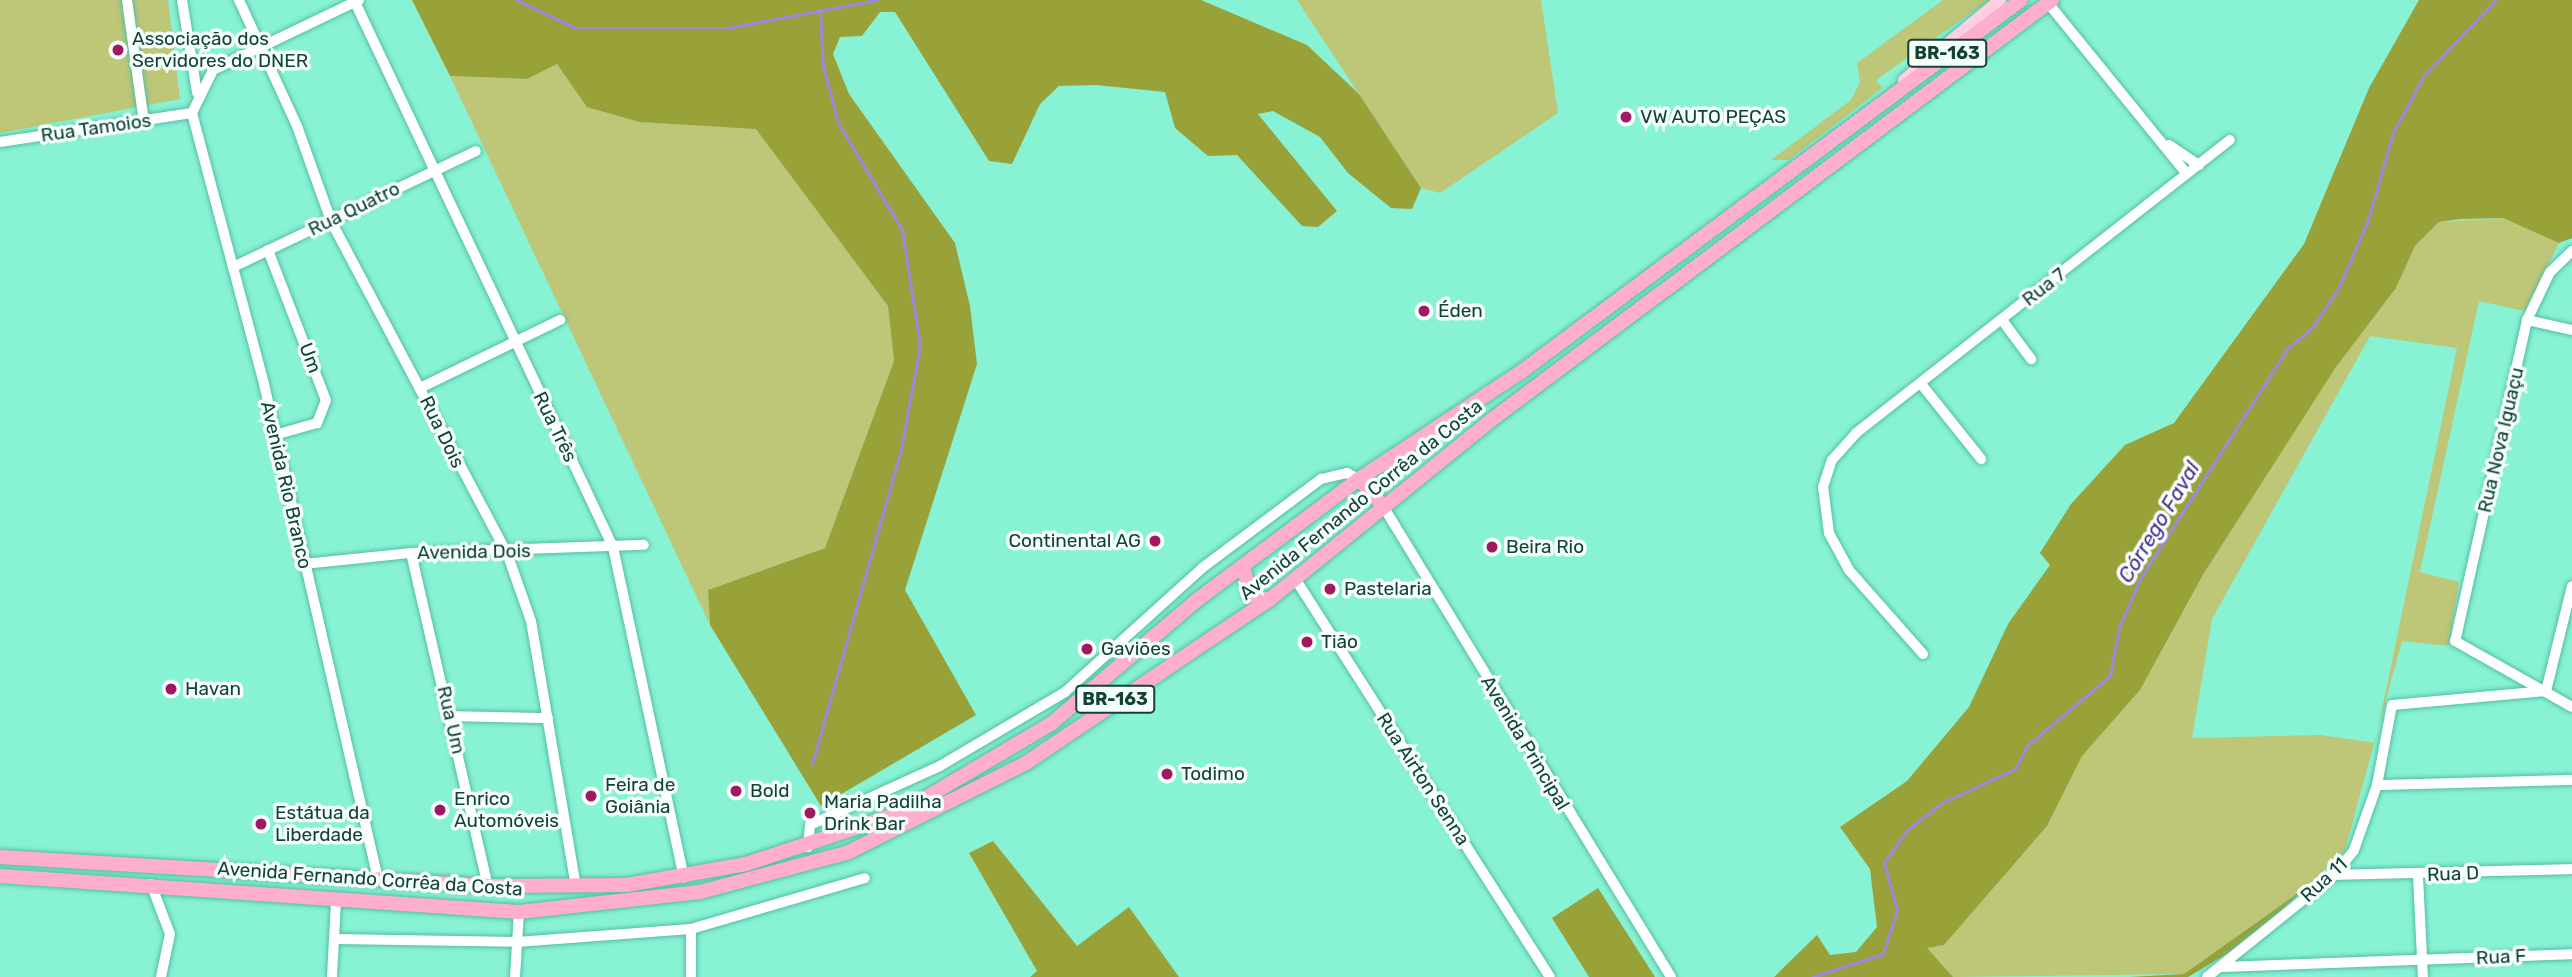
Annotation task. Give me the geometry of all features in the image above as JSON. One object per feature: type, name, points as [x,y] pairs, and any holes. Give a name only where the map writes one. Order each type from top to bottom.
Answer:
[{"type":"highway","name":"Avenida Fernando Corrêa da Costa","points":[[0,858],[488,886],[576,886],[684,877],[808,847],[900,813],[1016,749],[1243,566],[1359,478],[1525,369],[2021,0]]},
{"type":"highway","name":"Avenida Fernando Corrêa da Costa","points":[[0,876],[150,882],[336,900],[519,912],[700,892],[849,852],[1026,763],[1269,600],[1384,506],[2050,1]]},
{"type":"highway","points":[[1359,478],[1384,506]]},
{"type":"highway","points":[[1243,566],[1250,596],[1269,600]]},
{"type":"main road","name":"Avenida Fernando Corrêa da Costa","points":[[1873,108],[2000,0]]},
{"type":"street","points":[[127,0],[144,122]]},
{"type":"street","points":[[182,0],[197,93]]},
{"type":"street","name":"Rua Dois","points":[[239,0],[261,44],[331,220],[507,553],[531,621],[576,886]]},
{"type":"street","points":[[197,93],[213,70],[261,44],[356,1]]},
{"type":"street","name":"Rua Três","points":[[356,1],[433,171],[613,547],[684,877]]},
{"type":"street","points":[[2050,1],[2169,145],[2187,174]]},
{"type":"street","name":"Avenida Rio Branco","points":[[197,93],[192,113],[275,435],[378,879]]},
{"type":"street","name":"Rua Tamoios","points":[[0,142],[192,113]]},
{"type":"street","name":"Rua 7","points":[[1923,653],[1849,570],[1829,533],[1823,487],[1832,460],[1856,433],[1922,385],[2230,140]]},
{"type":"street","points":[[2169,145],[2199,165]]},
{"type":"street","name":"Rua Quatro","points":[[233,267],[475,150]]},
{"type":"street","name":"Um","points":[[268,250],[326,400],[317,423],[275,435]]},
{"type":"street","name":"Rua Nova Iguaçu","points":[[2546,691],[2455,640],[2527,320],[2550,272],[2572,251]]},
{"type":"street","points":[[421,387],[560,320]]},
{"type":"street","points":[[2002,320],[2031,359]]},
{"type":"street","points":[[2527,320],[2572,330]]},
{"type":"street","points":[[1922,385],[1980,459]]},
{"type":"street","points":[[808,847],[810,825],[1022,723],[1136,626],[1321,479],[1347,473],[1359,478]]},
{"type":"street","name":"Avenida Principal","points":[[1384,506],[1671,977]]},
{"type":"street","name":"Avenida Dois","points":[[304,564],[411,553],[507,553],[644,545]]},
{"type":"street","name":"Rua Um","points":[[411,553],[488,886]]},
{"type":"street","name":"Rua Airton Senna","points":[[1296,580],[1550,977]]},
{"type":"street","points":[[2572,586],[2546,691],[2572,707]]},
{"type":"street","points":[[1136,626],[1149,641]]},
{"type":"street","name":"Rua 11","points":[[2207,977],[2334,875],[2354,850],[2377,785],[2392,705],[2546,691]]},
{"type":"street","points":[[450,716],[548,718]]},
{"type":"street","points":[[2377,785],[2572,780]]},
{"type":"street","name":"Rua D","points":[[2334,875],[2418,876],[2572,869]]},
{"type":"street","points":[[2418,876],[2423,977]]},
{"type":"street","points":[[334,939],[517,942],[691,929],[865,878]]},
{"type":"street","points":[[150,882],[170,934],[161,977]]},
{"type":"street","points":[[332,977],[336,900]]},
{"type":"street","points":[[515,977],[519,912]]},
{"type":"street","points":[[691,929],[691,977]]},
{"type":"street","name":"Rua F","points":[[2219,967],[2572,954]]},
{"type":"green space","name":"Associação dos Servidores do DNER","points":[[0,0],[168,0],[180,99],[0,133]]},
{"type":"green space","points":[[412,0],[1201,0],[1307,45],[1359,94],[1421,188],[1412,209],[1391,208],[1348,173],[1320,137],[1273,111],[1258,114],[1337,211],[1318,227],[1302,226],[1237,155],[1208,156],[1175,128],[1165,92],[1096,85],[1059,86],[1040,104],[1012,164],[989,161],[895,12],[880,12],[862,36],[840,37],[833,54],[849,94],[955,243],[970,306],[977,364],[905,590],[976,715],[821,806],[710,625],[708,590],[825,548],[894,361],[888,306],[756,129],[639,122],[587,107],[557,64],[527,79],[450,76]]},
{"type":"green space","points":[[1297,0],[1541,0],[1558,113],[1440,193],[1421,188]]},
{"type":"green space","points":[[1943,0],[1989,0],[1876,80],[1882,88],[1789,160],[1771,160],[1851,100],[1860,82],[1857,63]]},
{"type":"green space","points":[[2419,0],[2572,0],[2572,238],[2559,243],[2503,218],[2461,219],[2439,222],[2415,246],[2396,288],[2336,367],[2204,573],[2140,690],[2082,756],[2047,826],[1944,945],[1927,948],[1953,977],[1774,977],[1817,935],[1830,955],[1856,952],[1877,927],[1870,869],[1840,827],[1907,781],[1969,707],[2008,624],[2050,565],[2040,553],[2071,504],[2125,445],[2174,423],[2304,244],[2369,88]]},
{"type":"green space","points":[[557,64],[588,107],[639,122],[756,128],[888,306],[894,361],[825,548],[708,590],[710,625],[450,76],[527,79]]},
{"type":"green space","points":[[2503,218],[2559,243],[2525,311],[2479,301],[2420,572],[2459,582],[2449,646],[2402,641],[2378,730],[2457,348],[2370,336],[2212,619],[2192,738],[2321,735],[2374,743],[2345,850],[2308,886],[2184,974],[1953,977],[1926,948],[1944,945],[2047,826],[2082,756],[2140,690],[2204,573],[2336,367],[2396,288],[2415,246],[2439,222]]},
{"type":"green space","points":[[993,841],[1077,946],[1129,907],[1179,977],[1030,977],[1037,971],[969,853]]},
{"type":"green space","points":[[2308,886],[2245,943],[2188,977],[2129,977],[2184,974]]},
{"type":"green space","points":[[1598,888],[1655,977],[1589,977],[1552,918]]},
{"type":"waterway","points":[[517,0],[576,28],[727,28],[876,0]]},
{"type":"waterway","name":"Córrego Faval","points":[[1812,977],[1883,954],[1897,910],[1884,863],[1908,829],[1942,803],[2015,769],[2028,745],[2110,676],[2119,628],[2140,579],[2287,349],[2312,328],[2338,289],[2367,223],[2393,133],[2424,75],[2496,0]]},
{"type":"waterway","points":[[812,764],[900,454],[920,346],[902,230],[838,123],[823,66],[820,13]]},
{"type":"place","name":"Associação dos Servidores do DNER","points":[[118,50]]},
{"type":"place","name":"VW AUTO PEÇAS","points":[[1626,117]]},
{"type":"place","name":"Éden","points":[[1424,311]]},
{"type":"place","name":"Continental AG","points":[[1155,541]]},
{"type":"place","name":"Beira Rio","points":[[1492,547]]},
{"type":"place","name":"Pastelaria","points":[[1330,589]]},
{"type":"place","name":"Tião","points":[[1307,642]]},
{"type":"place","name":"Gaviões","points":[[1087,649]]},
{"type":"place","name":"Havan","points":[[171,689]]},
{"type":"place","name":"Todimo","points":[[1167,774]]},
{"type":"place","name":"Bold","points":[[736,791]]},
{"type":"place","name":"Feira de Goiânia","points":[[591,796]]},
{"type":"place","name":"Enrico Automóveis","points":[[440,810]]},
{"type":"place","name":"Maria Padilha Drink Bar","points":[[810,813]]},
{"type":"place","name":"Estátua da Liberdade","points":[[261,824]]}]
